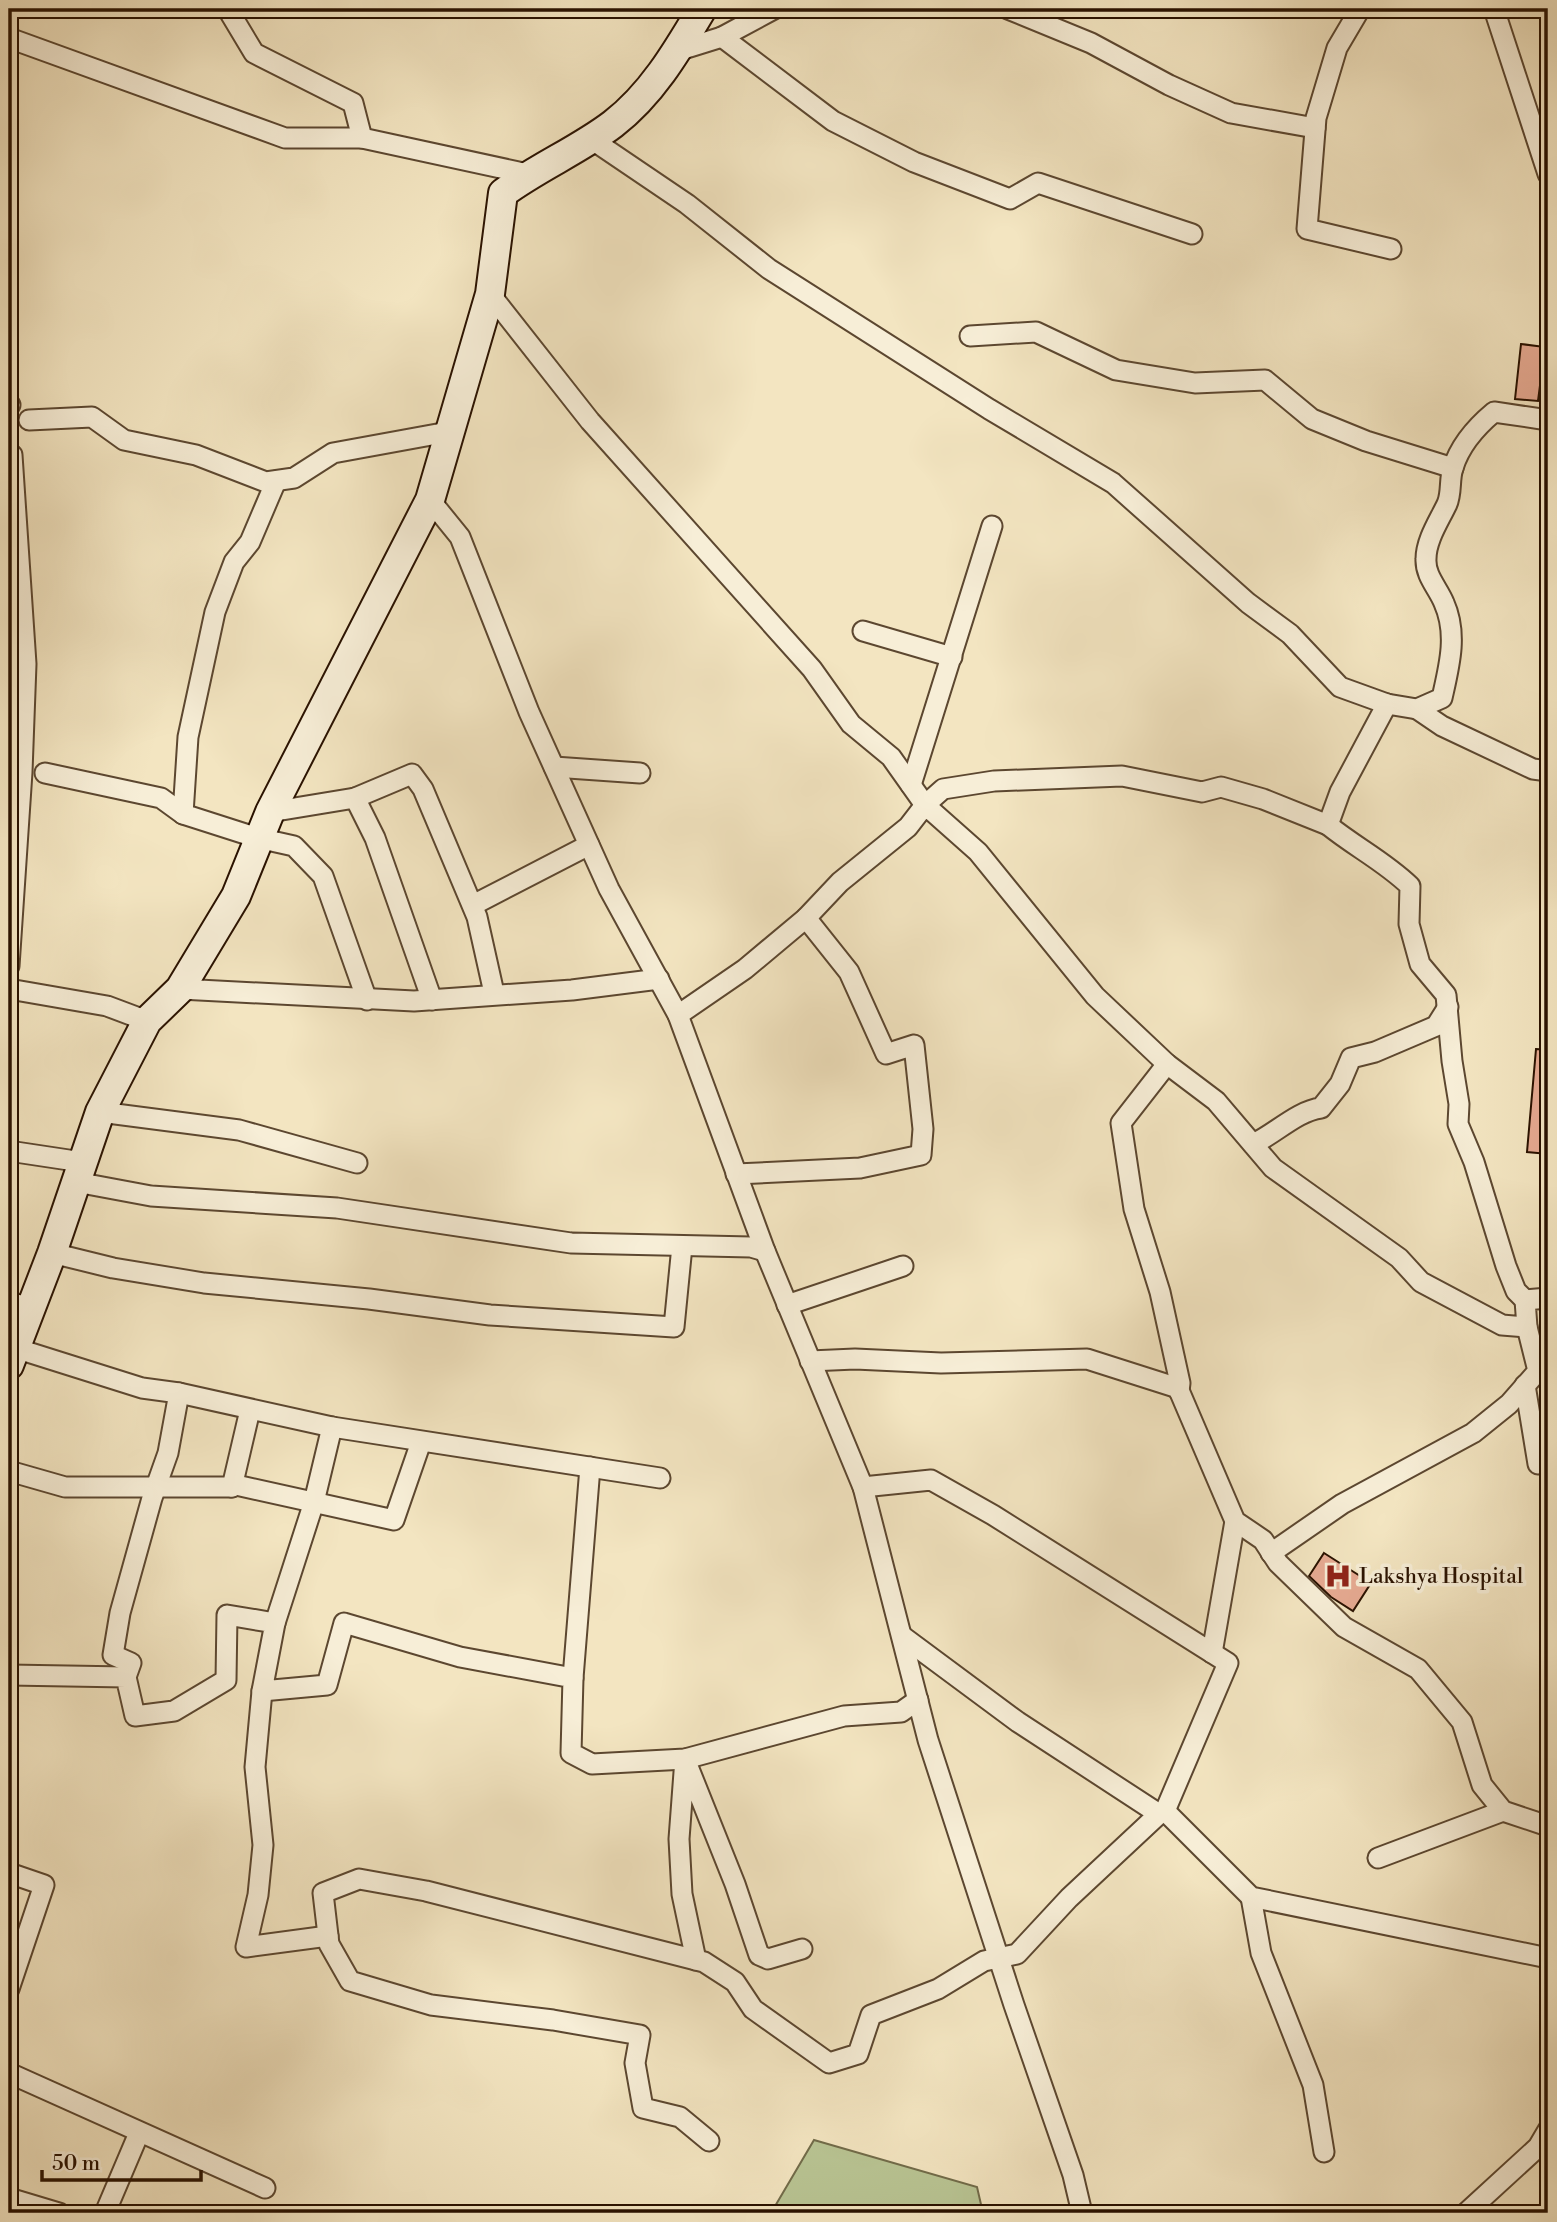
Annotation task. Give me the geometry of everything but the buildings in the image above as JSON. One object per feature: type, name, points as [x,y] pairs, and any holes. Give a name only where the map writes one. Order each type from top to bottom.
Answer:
[{"type":"street","points":[[660,1478],[332,1427],[179,1393],[142,1388],[12,1357],[20,1305],[52,1253],[100,1112],[147,1021],[180,989],[236,896],[270,812],[430,500],[491,294],[503,193],[528,174],[614,123],[649,91],[702,9]]},
{"type":"street","points":[[677,51],[722,37],[774,9]]},
{"type":"street","points":[[1008,9],[1091,43],[1169,85],[1231,113],[1315,128]]},
{"type":"street","points":[[1360,9],[1337,48],[1315,128],[1307,229],[1391,249]]},
{"type":"street","points":[[1493,9],[1548,174]]},
{"type":"street","points":[[227,10],[254,53],[353,103],[362,138]]},
{"type":"street","points":[[722,37],[833,121],[914,162],[1010,199],[1038,183],[1192,234]]},
{"type":"street","points":[[9,38],[285,138],[362,138],[528,174]]},
{"type":"street","points":[[591,139],[687,204],[769,269],[989,409],[1113,483],[1205,561],[1248,603],[1290,635],[1340,687],[1387,704],[1417,709],[1465,737],[1533,769],[1548,771]]},
{"type":"street","points":[[491,294],[590,421],[767,615],[812,669],[851,724],[891,757],[925,805],[978,852],[1095,996],[1167,1064],[1216,1101],[1273,1168],[1399,1258],[1420,1282],[1502,1325],[1527,1327]]},
{"type":"street","points":[[970,336],[1036,332],[1116,370],[1195,383],[1265,380],[1312,419],[1366,441],[1452,468]]},
{"type":"street","points":[[1417,709],[1441,698],[1450,663],[1452,637],[1445,604],[1430,578],[1426,559],[1433,530],[1448,502],[1452,468],[1464,444],[1494,412],[1548,419]]},
{"type":"street","points":[[29,420],[92,416],[124,440],[196,455],[266,482],[294,478],[333,453],[448,432]]},
{"type":"street","points":[[9,966],[18,664],[11,516],[12,455]]},
{"type":"street","points":[[183,814],[188,737],[215,612],[234,562],[250,542],[276,481]]},
{"type":"street","points":[[430,500],[460,537],[554,767],[609,889],[678,1015],[765,1251],[863,1487],[918,1700],[999,1958],[1073,2175],[1082,2213]]},
{"type":"street","points":[[911,785],[992,526]]},
{"type":"street","points":[[863,631],[952,657]]},
{"type":"street","points":[[1328,825],[1340,792],[1382,707],[1387,704]]},
{"type":"street","points":[[554,767],[640,773]]},
{"type":"street","points":[[45,773],[161,798],[183,814],[258,838],[294,846],[323,876],[367,1000]]},
{"type":"street","points":[[270,812],[355,798],[412,774],[423,789],[473,905],[494,993]]},
{"type":"street","points":[[678,1015],[744,969],[806,918],[840,882],[908,827],[925,805],[943,789],[994,781],[1122,776],[1202,792],[1221,787],[1263,799],[1328,825],[1352,845],[1375,855],[1410,886],[1409,924],[1420,964],[1446,995],[1452,1061],[1460,1104],[1458,1124],[1474,1162],[1506,1266],[1516,1291],[1525,1300],[1527,1327],[1538,1371],[1509,1404],[1473,1433],[1342,1504],[1271,1553]]},
{"type":"street","points":[[355,798],[379,850],[432,1000]]},
{"type":"street","points":[[473,905],[589,845]]},
{"type":"street","points":[[736,1174],[860,1168],[921,1155],[923,1129],[914,1045],[886,1054],[849,972],[806,918]]},
{"type":"street","points":[[180,989],[367,1000],[432,1000],[494,993],[572,990],[659,979]]},
{"type":"street","points":[[9,989],[107,1006],[147,1021]]},
{"type":"street","points":[[1253,1144],[1275,1134],[1306,1110],[1321,1108],[1340,1084],[1351,1058],[1375,1052],[1436,1026],[1448,1007]]},
{"type":"street","points":[[1167,1064],[1121,1123],[1134,1209],[1160,1292],[1180,1383],[1179,1391],[1235,1521],[1263,1540],[1278,1563],[1344,1628],[1418,1668],[1462,1722],[1482,1785],[1503,1811],[1548,1825]]},
{"type":"street","points":[[100,1112],[239,1130],[357,1163]]},
{"type":"street","points":[[9,1151],[151,1196],[337,1208],[571,1243],[751,1247],[765,1251]]},
{"type":"street","points":[[52,1253],[113,1268],[204,1283],[369,1299],[491,1315],[674,1327],[682,1246]]},
{"type":"street","points":[[787,1305],[903,1266]]},
{"type":"street","points":[[1525,1300],[1548,1298]]},
{"type":"street","points":[[810,1361],[855,1359],[941,1363],[1087,1359],[1179,1391]]},
{"type":"street","points":[[1525,1385],[1538,1464]]},
{"type":"street","points":[[179,1393],[168,1453],[156,1485],[120,1613],[113,1655],[131,1663],[126,1677],[135,1716],[174,1711],[226,1680],[227,1615],[275,1623]]},
{"type":"street","points":[[232,1487],[250,1410]]},
{"type":"street","points":[[328,1936],[246,1947],[258,1895],[263,1845],[256,1767],[262,1690],[275,1623],[314,1502],[332,1427]]},
{"type":"street","points":[[9,1471],[65,1487],[236,1485],[394,1520],[421,1442]]},
{"type":"street","points":[[590,1468],[573,1678],[571,1754],[592,1765],[685,1759],[844,1716],[901,1712],[918,1700]]},
{"type":"street","points":[[709,2141],[680,2117],[643,2108],[635,2063],[640,2035],[431,2005],[350,1981],[329,1944],[323,1893],[359,1879],[426,1891],[696,1960],[735,1982],[753,2009],[829,2063],[858,2054],[871,2015],[938,1989],[984,1961],[1017,1954],[1069,1898],[1162,1813],[1228,1663],[993,1515],[931,1480],[863,1487]]},
{"type":"street","points":[[1212,1653],[1235,1521]]},
{"type":"street","points":[[262,1690],[327,1685],[344,1623],[460,1657],[573,1678]]},
{"type":"street","points":[[902,1636],[1018,1722],[1162,1813],[1251,1897],[1548,1958]]},
{"type":"street","points":[[9,1675],[126,1677]]},
{"type":"street","points":[[685,1759],[735,1884],[759,1955],[768,1959],[802,1949]]},
{"type":"street","points":[[685,1759],[679,1853],[682,1894],[696,1960]]},
{"type":"street","points":[[1378,1858],[1503,1811]]},
{"type":"street","points":[[9,1873],[44,1885],[9,1989]]},
{"type":"street","points":[[1251,1897],[1261,1952],[1313,2085],[1324,2152]]},
{"type":"street","points":[[9,2073],[265,2188]]},
{"type":"street","points":[[1466,2213],[1538,2147],[1548,2130]]},
{"type":"street","points":[[104,2213],[139,2133]]},
{"type":"street","points":[[9,2198],[59,2213]]},
{"type":"green space","points":[[814,2140],[977,2187],[983,2213],[771,2213]]},
{"type":"place","name":"Lakshya Hospital","points":[[1338,1576]]}]
